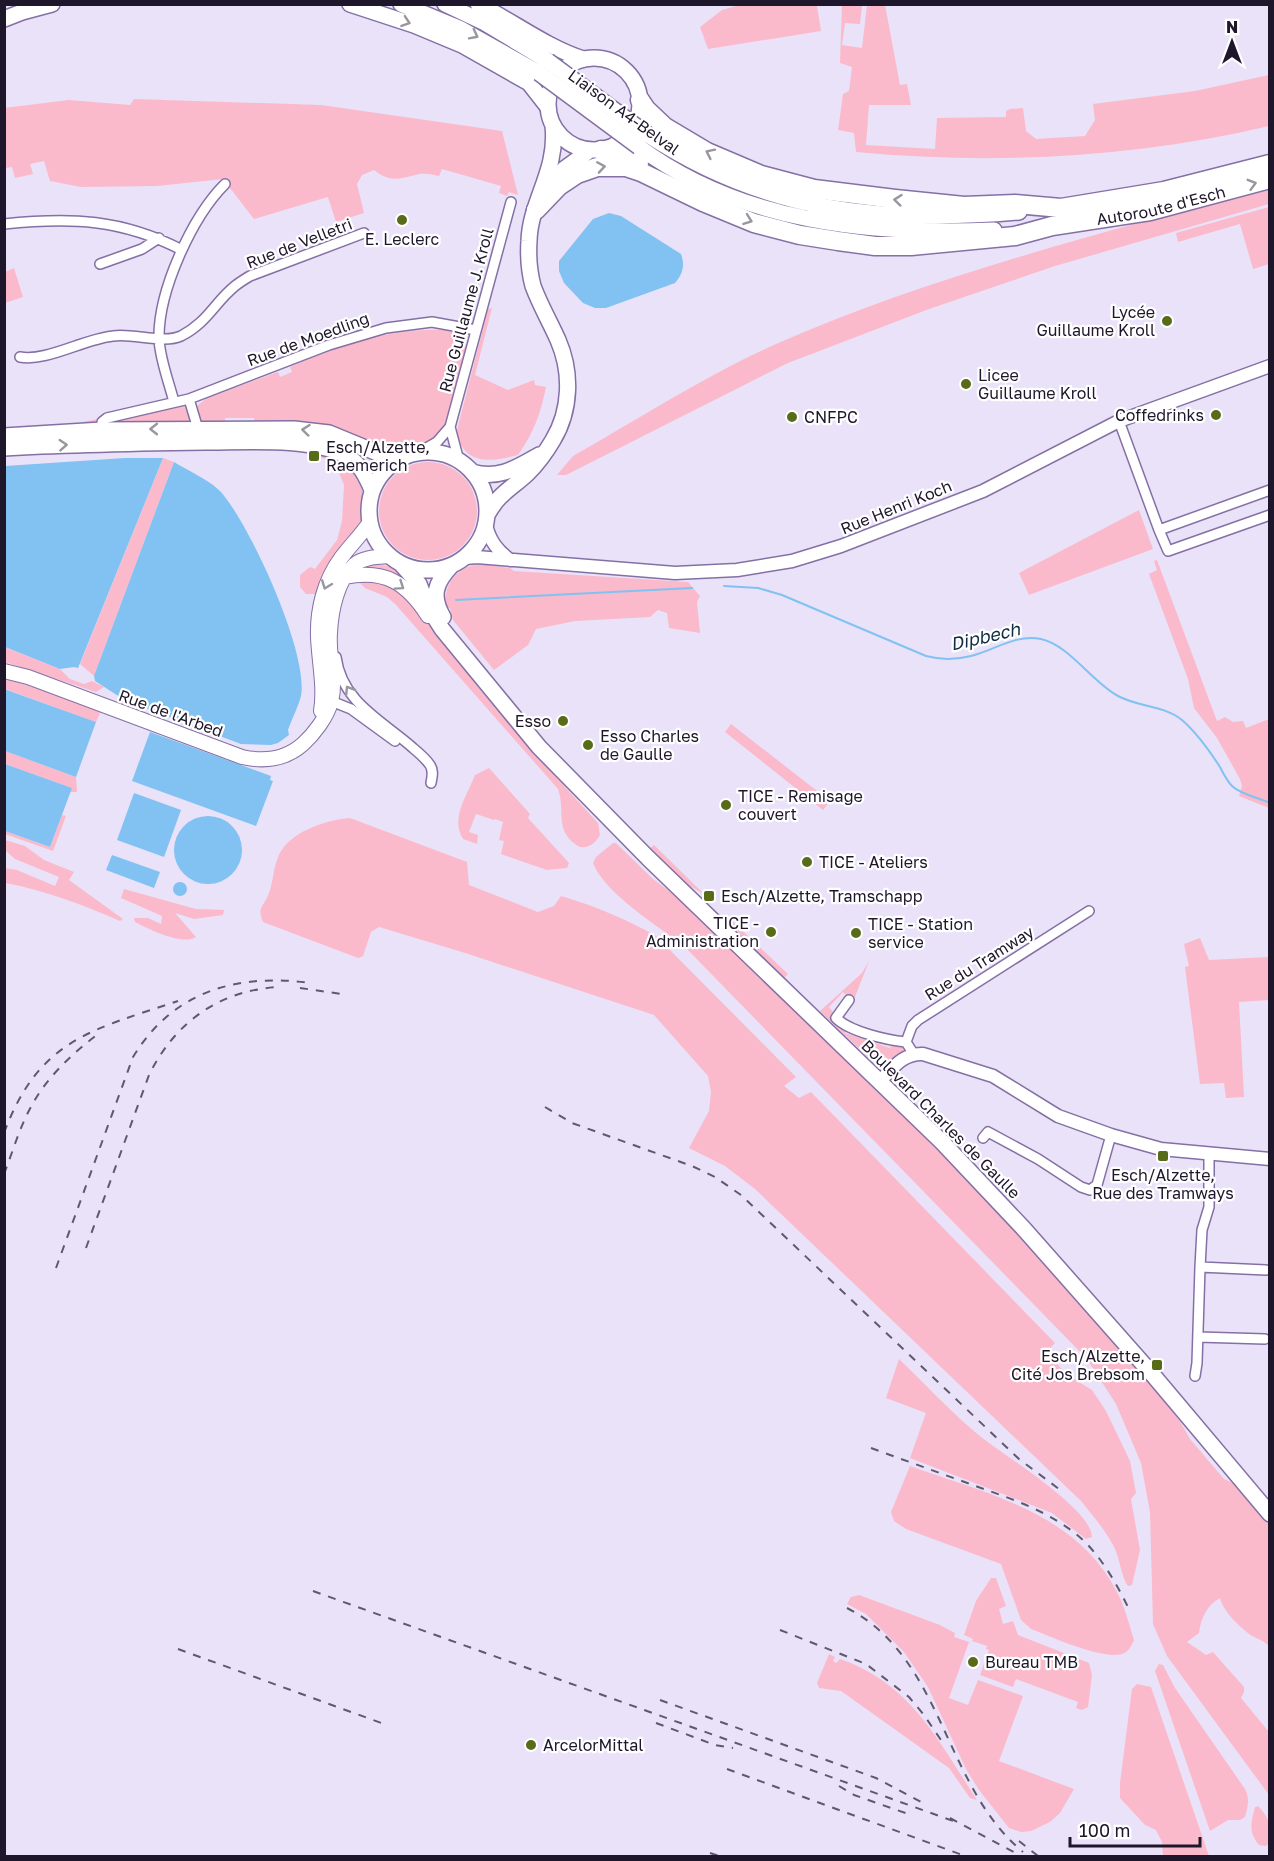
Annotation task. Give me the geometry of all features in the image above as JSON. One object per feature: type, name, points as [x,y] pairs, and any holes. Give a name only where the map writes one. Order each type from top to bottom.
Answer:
[{"type":"highway","name":"Autoroute d'Esch","points":[[640,100],[646,109],[666,127],[707,152],[761,175],[850,194],[964,206],[1015,204],[1061,208],[1164,191],[1269,164]]},
{"type":"highway","points":[[595,151],[618,153],[632,158],[656,179]]},
{"type":"highway","points":[[536,210],[559,186],[577,174],[597,167],[626,167],[656,179]]},
{"type":"highway","name":"Autoroute d'Esch","points":[[656,179],[754,223],[800,235],[874,246],[930,244],[1016,236],[1052,226],[1150,211],[1269,179]]},
{"type":"main road","points":[[4,13],[22,4]]},
{"type":"main road","points":[[4,19],[52,4]]},
{"type":"main road","points":[[350,4],[414,25],[462,45],[529,83],[548,106]]},
{"type":"main road","name":"Liaison A4-Belval","points":[[401,4],[544,67]]},
{"type":"main road","name":"Liaison A4-Belval","points":[[445,4],[485,23],[644,141],[671,168],[710,188],[748,203],[803,219],[889,230],[945,232],[1052,226]]},
{"type":"main road","points":[[478,4],[522,27],[558,51],[583,59],[601,58],[615,63],[628,72],[639,90],[640,111],[631,133],[612,147],[595,151],[564,169],[536,210]]},
{"type":"main road","points":[[345,577],[355,565],[365,559],[396,561],[418,570],[435,570],[451,566],[465,558],[481,537],[486,520],[498,496],[527,473],[553,440],[565,412],[568,387],[566,362],[540,302],[531,274],[529,238],[553,151],[553,126],[548,106],[549,94],[559,74],[568,66],[583,59]]},
{"type":"main road","points":[[553,126],[562,138],[574,147],[595,151]]},
{"type":"main road","name":"Liaison A4-Belval","points":[[644,141],[761,192],[811,205],[903,216],[978,215],[1061,208]]},
{"type":"main road","points":[[4,436],[102,430],[311,430],[346,440],[380,454],[402,458]]},
{"type":"main road","points":[[4,448],[100,443],[255,442],[307,445],[326,448],[351,458],[362,470],[372,490]]},
{"type":"main road","points":[[396,561],[380,547],[370,522],[369,511],[372,490],[384,472],[402,458],[432,452],[459,461],[472,472],[480,483],[486,497],[486,520]]},
{"type":"main road","points":[[472,472],[489,476],[501,474],[544,452]]},
{"type":"main road","name":"Rue de l'Arbed","points":[[4,671],[28,677],[252,759],[272,759],[290,753],[306,741],[328,712],[333,675],[329,634],[321,600],[329,577],[340,559],[370,522]]},
{"type":"main road","name":"Boulevard Charles de Gaulle","points":[[396,561],[419,584],[442,629],[539,747],[648,858],[942,1142],[1024,1229],[1267,1505]]},
{"type":"main road","name":"Boulevard Charles de Gaulle","points":[[451,566],[436,587],[436,599],[440,612],[460,642],[545,742],[564,771]]},
{"type":"main road","name":"Boulevard Charles de Gaulle","points":[[345,577],[371,573],[383,576],[400,585],[412,595],[451,649],[469,663]]},
{"type":"main road","name":"Rue de l'Arbed","points":[[318,726],[323,698],[318,635],[345,577]]},
{"type":"street","points":[[102,430],[102,422],[107,418],[174,402],[159,338],[168,282],[182,250],[212,196],[225,184]]},
{"type":"street","name":"Rue Guillaume J. Kroll","points":[[459,461],[450,427],[511,202]]},
{"type":"street","points":[[4,224],[35,221],[94,221],[159,238],[182,250]]},
{"type":"street","name":"Rue de Velletri","points":[[20,357],[32,359],[90,340],[112,336],[180,337],[209,316],[234,287],[250,276],[364,233]]},
{"type":"street","points":[[100,264],[142,249],[159,238]]},
{"type":"street","name":"Rue de Moedling","points":[[174,402],[189,399],[328,345],[379,329],[432,322],[476,330]]},
{"type":"street","name":"Rue Henri Koch","points":[[465,558],[477,557],[675,573],[737,570],[792,561],[842,546],[983,491],[1119,421],[1269,366]]},
{"type":"street","points":[[189,399],[198,429]]},
{"type":"street","points":[[1119,421],[1168,551],[1269,514]]},
{"type":"street","points":[[418,453],[437,442],[450,427]]},
{"type":"street","points":[[1159,530],[1269,490]]},
{"type":"street","points":[[486,520],[489,538],[497,550],[511,561]]},
{"type":"street","points":[[325,619],[337,663],[348,691],[359,705],[430,764],[433,773],[431,783]]},
{"type":"street","points":[[331,701],[351,709],[387,736],[423,757]]},
{"type":"street","name":"Rue du Tramway","points":[[910,1048],[912,1026],[918,1020],[1089,911]]},
{"type":"street","points":[[849,1000],[836,1018],[847,1026],[895,1041],[923,1054],[993,1076],[1058,1116],[1110,1135],[1161,1149],[1269,1159]]},
{"type":"street","points":[[880,1081],[910,1048]]},
{"type":"street","points":[[983,1138],[988,1132],[1038,1159],[1081,1187],[1090,1190],[1097,1185],[1110,1135]]},
{"type":"street","points":[[1194,1376],[1197,1363],[1202,1230],[1209,1207],[1209,1154]]},
{"type":"street","points":[[1200,1267],[1266,1270]]},
{"type":"street","points":[[1198,1337],[1264,1339]]},
{"type":"shaded area","points":[[743,4],[833,5],[817,6],[821,31],[708,49],[700,27],[722,10]]},
{"type":"shaded area","points":[[842,5],[862,5],[860,24],[845,23],[842,45],[862,48],[867,5],[885,5],[900,85],[907,84],[911,105],[869,105],[866,145],[935,149],[937,118],[1006,117],[1006,111],[1023,108],[1026,131],[1036,139],[1085,136],[1095,120],[1093,104],[1195,91],[1269,75],[1269,126],[1167,145],[1064,156],[960,158],[856,152],[854,133],[838,130],[843,94],[849,91],[852,67],[840,63]]},
{"type":"shaded area","points":[[134,99],[321,105],[502,131],[518,195],[509,192],[507,196],[499,193],[501,186],[442,169],[439,176],[422,174],[396,179],[386,177],[374,170],[362,175],[357,184],[364,213],[336,222],[328,197],[254,219],[223,179],[157,186],[81,187],[50,181],[44,161],[30,164],[33,174],[15,178],[12,167],[5,168],[4,108],[69,100],[130,105]]},
{"type":"shaded area","points":[[1269,186],[1269,204],[1055,266],[929,309],[788,363],[566,475],[557,475],[573,456],[699,383],[750,356],[836,319],[958,276],[1082,238]]},
{"type":"shaded area","points":[[1269,207],[1269,264],[1253,269],[1240,224],[1178,242],[1176,233]]},
{"type":"shaded area","points":[[14,268],[23,297],[5,303],[5,272]]},
{"type":"shaded area","points":[[492,308],[475,375],[508,390],[534,380],[535,385],[546,387],[536,423],[518,455],[489,460],[473,457],[466,452],[456,434],[488,309]]},
{"type":"shaded area","points":[[445,327],[462,333],[466,346],[445,424],[438,435],[425,443],[399,450],[255,424],[254,418],[225,418],[225,425],[207,425],[195,419],[189,425],[82,426],[82,422],[98,419],[103,422],[182,405],[195,411],[198,405],[207,398],[278,372],[280,377],[292,372],[290,367],[346,345],[384,335],[444,330]]},
{"type":"shaded area","points":[[313,452],[338,458],[352,468],[362,489],[362,523],[322,589],[315,594],[306,594],[300,587],[300,575],[310,567],[315,569],[337,540],[342,521],[344,485],[330,460],[312,456]]},
{"type":"shaded area","points":[[163,458],[174,462],[94,676],[80,664]]},
{"type":"shaded area","points":[[428,462],[447,466],[463,476],[473,492],[477,511],[473,530],[463,546],[447,556],[428,560],[409,556],[393,546],[383,530],[379,511],[383,492],[393,476],[409,466]]},
{"type":"shaded area","points":[[1139,510],[1153,549],[1029,595],[1019,573]]},
{"type":"shaded area","points":[[1157,560],[1217,721],[1225,717],[1233,722],[1243,721],[1246,728],[1269,719],[1269,808],[1239,796],[1242,786],[1240,779],[1217,738],[1194,708],[1188,679],[1149,574],[1157,570],[1154,561]]},
{"type":"shaded area","points":[[377,564],[389,566],[403,573],[477,686],[598,823],[600,835],[594,843],[580,847],[566,835],[558,789],[396,605],[387,597],[365,588],[360,583],[361,569]]},
{"type":"shaded area","points":[[480,564],[510,568],[514,571],[688,582],[700,596],[697,602],[700,633],[669,628],[667,613],[658,610],[650,617],[575,621],[536,629],[528,645],[494,670],[453,620],[450,608],[446,608],[446,592],[453,578],[464,569]]},
{"type":"shaded area","points":[[4,647],[60,669],[70,679],[84,684],[92,681],[104,687],[96,692],[5,662]]},
{"type":"shaded area","points":[[4,677],[101,711],[96,722],[5,689]]},
{"type":"shaded area","points":[[731,724],[830,801],[823,810],[725,732]]},
{"type":"shaded area","points":[[5,751],[76,777],[77,792],[70,792],[72,788],[5,764]]},
{"type":"shaded area","points":[[489,768],[530,814],[528,818],[569,863],[567,868],[547,870],[501,854],[504,841],[499,840],[503,822],[495,819],[476,814],[469,832],[478,835],[477,844],[463,839],[458,823],[461,807],[475,775]]},
{"type":"shaded area","points":[[62,815],[66,816],[53,851],[5,834],[5,831],[50,847]]},
{"type":"shaded area","points":[[350,818],[467,862],[469,885],[538,912],[554,906],[561,896],[610,913],[656,936],[796,1077],[784,1086],[799,1098],[811,1092],[1055,1343],[1046,1353],[1069,1376],[1092,1390],[1106,1411],[1130,1461],[1136,1493],[1131,1499],[1140,1550],[1132,1585],[1128,1586],[1126,1583],[1117,1553],[1108,1536],[1081,1501],[755,1189],[725,1166],[689,1148],[709,1111],[711,1092],[708,1076],[654,1015],[379,927],[371,932],[363,956],[358,958],[263,922],[261,909],[269,893],[281,851],[288,842],[318,825]]},
{"type":"shaded area","points":[[5,840],[25,846],[44,860],[74,872],[69,880],[123,919],[120,921],[64,899],[5,883],[5,868],[17,870],[55,886],[59,877],[15,859],[5,850]]},
{"type":"shaded area","points":[[616,843],[653,879],[688,905],[933,1145],[1018,1234],[1147,1379],[1181,1423],[1190,1439],[1224,1479],[1233,1483],[1269,1524],[1269,1646],[1236,1622],[1224,1608],[1220,1598],[1205,1612],[1199,1633],[1187,1642],[1206,1655],[1213,1652],[1244,1687],[1241,1698],[1269,1732],[1269,1795],[1167,1656],[1153,1624],[1150,1512],[1141,1463],[1116,1404],[1087,1359],[684,946],[608,886],[593,863],[596,857]]},
{"type":"shaded area","points":[[654,845],[704,894],[688,885],[650,848]]},
{"type":"shaded area","points":[[124,889],[196,909],[224,910],[223,915],[194,919],[175,913],[196,937],[174,938],[135,922],[134,918],[148,918],[161,924],[162,916],[121,898]]},
{"type":"shaded area","points":[[725,914],[788,974],[784,978],[742,937]]},
{"type":"shaded area","points":[[1200,938],[1209,960],[1269,957],[1269,1000],[1239,1002],[1244,1097],[1226,1098],[1224,1083],[1200,1084],[1185,967],[1189,966],[1184,944]]},
{"type":"shaded area","points":[[869,961],[853,1002],[843,992],[829,1007],[832,1014],[847,1027],[845,1033],[890,1048],[892,1043],[902,1045],[904,1052],[888,1062],[870,1059],[820,1011],[862,973]]},
{"type":"shaded area","points":[[899,1359],[975,1432],[1061,1496],[1088,1525],[1092,1537],[1086,1539],[1052,1513],[910,1458],[926,1413],[886,1398]]},
{"type":"shaded area","points":[[910,1466],[999,1497],[1054,1524],[1078,1542],[1099,1565],[1120,1598],[1134,1640],[1129,1649],[1118,1655],[1094,1652],[1031,1629],[1021,1620],[1001,1564],[906,1529],[894,1521],[891,1512]]},
{"type":"shaded area","points":[[991,1578],[996,1578],[1006,1606],[999,1609],[1003,1624],[1013,1621],[1018,1635],[1089,1663],[1092,1675],[1088,1707],[1082,1710],[1076,1708],[1078,1702],[1016,1679],[1013,1687],[980,1675],[989,1650],[986,1649],[987,1646],[972,1641],[973,1639],[964,1635],[976,1601]]},
{"type":"shaded area","points":[[859,1595],[940,1625],[955,1633],[954,1637],[969,1642],[949,1698],[968,1705],[978,1680],[1023,1696],[999,1761],[1074,1789],[1060,1813],[1050,1822],[1031,1831],[1021,1832],[1009,1828],[979,1790],[966,1769],[928,1687],[904,1652],[866,1614],[847,1604],[851,1597]]},
{"type":"shaded area","points":[[829,1654],[835,1657],[833,1661],[836,1663],[840,1659],[865,1670],[886,1683],[905,1699],[936,1736],[977,1800],[970,1798],[949,1768],[841,1691],[819,1688],[817,1683]]},
{"type":"shaded area","points":[[1159,1664],[1163,1665],[1175,1688],[1245,1789],[1248,1806],[1245,1817],[1240,1820],[1228,1820],[1210,1831],[1155,1671]]},
{"type":"shaded area","points":[[1137,1684],[1151,1687],[1209,1856],[1163,1856],[1162,1842],[1156,1830],[1145,1825],[1120,1798],[1132,1689]]},
{"type":"shaded area","points":[[1258,1806],[1269,1823],[1269,1843],[1266,1846],[1259,1845],[1252,1831],[1255,1807]]},
{"type":"water","points":[[609,213],[621,216],[681,254],[682,269],[675,283],[606,308],[595,308],[583,303],[564,283],[559,271],[559,261],[593,219]]},
{"type":"water","points":[[125,458],[163,458],[78,668],[60,669],[5,647],[5,466]]},
{"type":"water","points":[[174,462],[217,488],[233,508],[261,560],[287,621],[301,676],[301,696],[288,730],[289,735],[278,743],[271,745],[241,744],[126,701],[95,681],[94,676]]},
{"type":"water","points":[[4,689],[96,722],[76,777],[5,751]]},
{"type":"water","points":[[150,732],[271,776],[270,780],[273,781],[256,826],[132,781]]},
{"type":"water","points":[[5,764],[72,788],[50,847],[5,831]]},
{"type":"water","points":[[134,793],[181,810],[164,857],[117,840]]},
{"type":"water","points":[[208,816],[221,819],[232,826],[239,837],[242,850],[239,863],[232,874],[221,881],[208,884],[195,881],[184,874],[177,863],[174,850],[177,837],[184,826],[195,819]]},
{"type":"water","points":[[112,855],[160,872],[154,888],[106,870]]},
{"type":"water","points":[[177,882],[183,882],[187,889],[183,896],[177,896],[173,892],[173,886]]},
{"type":"waterway","name":"Dipbech","points":[[724,586],[758,588],[782,595],[926,656],[948,659],[965,657],[1022,639],[1041,639],[1061,648],[1108,690],[1118,696],[1167,711],[1182,720],[1193,730],[1235,789],[1270,803]]},
{"type":"waterway","points":[[456,600],[692,588]]},
{"type":"railway","points":[[56,1268],[133,1057],[149,1034],[167,1016],[187,1002],[209,991],[258,981],[311,983]]},
{"type":"railway","points":[[86,1248],[149,1075],[172,1039],[202,1012],[219,1002],[258,989],[279,987]]},
{"type":"railway","points":[[300,988],[342,994]]},
{"type":"railway","points":[[4,1133],[18,1102],[34,1077],[52,1058],[72,1043],[94,1031],[178,1001]]},
{"type":"railway","points":[[4,1174],[24,1121],[38,1095],[61,1066],[98,1034]]},
{"type":"railway","points":[[545,1107],[572,1123],[692,1166],[715,1177],[741,1195],[1019,1459],[1059,1489]]},
{"type":"railway","points":[[871,1448],[1017,1501],[1061,1523],[1087,1544],[1099,1559],[1129,1609]]},
{"type":"railway","points":[[313,1591],[956,1822]]},
{"type":"railway","points":[[847,1608],[879,1630],[904,1658],[924,1690],[975,1793],[996,1825],[1023,1852]]},
{"type":"railway","points":[[780,1630],[866,1664],[909,1697],[943,1743]]},
{"type":"railway","points":[[178,1649],[384,1724]]},
{"type":"railway","points":[[660,1700],[876,1778],[921,1802]]},
{"type":"railway","points":[[656,1723],[715,1745],[733,1748]]},
{"type":"railway","points":[[727,1769],[965,1856]]},
{"type":"railway","points":[[839,1786],[854,1795],[911,1815]]},
{"type":"railway","points":[[950,1818],[1021,1856]]},
{"type":"railway","points":[[1019,1841],[1038,1856]]},
{"type":"railway","points":[[710,1853],[719,1856]]},
{"type":"place","name":"E. Leclerc","points":[[402,220]]},
{"type":"place","name":"Lycée Guillaume Kroll","points":[[1167,321]]},
{"type":"place","name":"Licee Guillaume Kroll","points":[[966,384]]},
{"type":"place","name":"Coffedrinks","points":[[1216,415]]},
{"type":"place","name":"CNFPC","points":[[792,417]]},
{"type":"place","name":"Esch/Alzette, Raemerich","points":[[314,456]]},
{"type":"place","name":"Esso","points":[[563,721]]},
{"type":"place","name":"Esso Charles de Gaulle","points":[[588,745]]},
{"type":"place","name":"TICE - Remisage couvert","points":[[726,805]]},
{"type":"place","name":"TICE - Ateliers","points":[[807,862]]},
{"type":"place","name":"Esch/Alzette, Tramschapp","points":[[709,896]]},
{"type":"place","name":"TICE - Administration","points":[[771,932]]},
{"type":"place","name":"TICE - Station service","points":[[856,933]]},
{"type":"place","name":"Esch/Alzette, Rue des Tramways","points":[[1163,1156]]},
{"type":"place","name":"Esch/Alzette, Cité Jos Brebsom","points":[[1157,1365]]},
{"type":"place","name":"Bureau TMB","points":[[973,1662]]},
{"type":"place","name":"ArcelorMittal","points":[[531,1745]]}]
